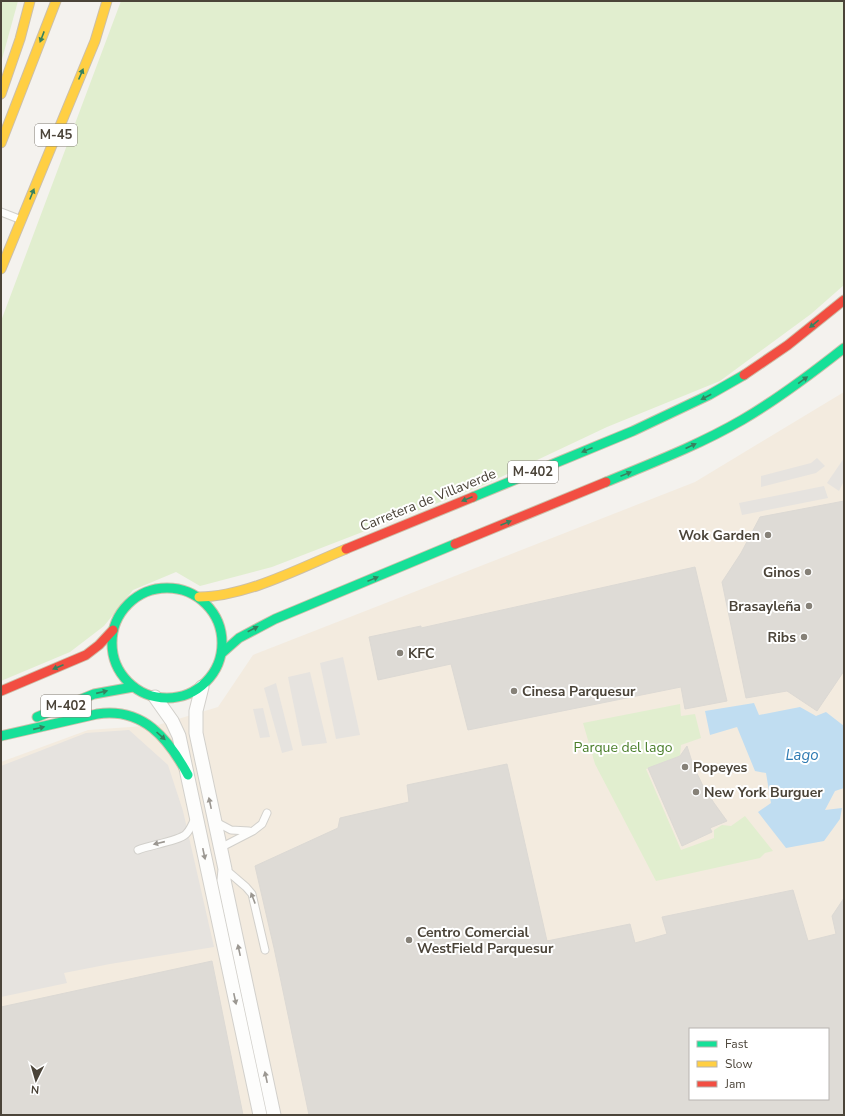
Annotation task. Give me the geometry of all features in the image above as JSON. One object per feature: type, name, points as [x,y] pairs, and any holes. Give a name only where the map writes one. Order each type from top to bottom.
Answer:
[{"type":"highway","points":[[1,94],[20,39],[30,1]]},
{"type":"highway","points":[[1,142],[56,1]]},
{"type":"highway","name":"M-45","points":[[1,269],[95,41],[107,1]]},
{"type":"highway","name":"Carretera de Villaverde","points":[[200,597],[224,596],[268,581],[633,431],[673,413],[721,389],[757,367],[844,300]]},
{"type":"highway","name":"M-402","points":[[1,732],[94,694],[133,687],[143,693],[168,699],[182,696],[202,687],[213,674],[220,661],[222,653],[239,638],[270,621],[667,457],[710,437],[746,417],[789,390],[844,348]]},
{"type":"highway","name":"M-402","points":[[1,691],[86,655],[99,645],[113,630],[125,607],[148,591],[157,588],[176,588],[200,597]]},
{"type":"highway","points":[[200,597],[211,610],[219,625],[222,639],[222,653]]},
{"type":"highway","points":[[113,630],[112,649],[115,663],[133,687]]},
{"type":"highway","points":[[1,736],[91,716],[108,713],[122,714],[138,720],[161,736],[178,756],[188,775]]},
{"type":"street","points":[[202,687],[196,711],[196,733],[225,869],[224,880],[274,1115]]},
{"type":"street","points":[[155,697],[172,721],[179,736],[260,1115]]},
{"type":"lane","points":[[1,212],[21,220]]},
{"type":"lane","points":[[220,848],[253,831],[262,824],[267,813]]},
{"type":"lane","points":[[138,850],[182,837],[189,830],[196,816]]},
{"type":"lane","points":[[214,821],[231,830],[253,831]]},
{"type":"lane","points":[[225,869],[252,894],[265,950]]},
{"type":"shaded area","points":[[844,392],[844,1115],[1,1115],[1,762],[88,730],[158,725],[218,707],[253,655],[695,482]]},
{"type":"shaded area","points":[[817,458],[825,466],[816,473],[761,487],[761,476],[811,463]]},
{"type":"shaded area","points":[[844,458],[844,481],[839,491],[827,483]]},
{"type":"shaded area","points":[[824,486],[828,498],[742,515],[739,503]]},
{"type":"shaded area","points":[[343,657],[360,735],[336,739],[320,663]]},
{"type":"shaded area","points":[[310,672],[327,743],[302,746],[288,677]]},
{"type":"shaded area","points":[[276,683],[293,750],[282,753],[264,688]]},
{"type":"shaded area","points":[[263,708],[270,737],[260,738],[253,709]]},
{"type":"shaded area","points":[[129,730],[168,765],[183,811],[214,947],[64,973],[67,983],[1,997],[1,766],[86,733]]},
{"type":"green space","points":[[1,1],[18,1],[1,63]]},
{"type":"green space","points":[[121,1],[844,1],[844,285],[811,314],[720,381],[607,427],[484,485],[272,567],[200,586],[176,572],[133,590],[104,626],[70,652],[1,681],[1,321]]},
{"type":"green space","name":"Parque del lago","points":[[680,704],[681,716],[695,714],[701,738],[681,745],[680,756],[646,769],[681,850],[714,838],[714,830],[722,825],[731,826],[745,816],[773,851],[765,853],[760,858],[656,881],[595,764],[583,723]]},
{"type":"water","name":"Lago","points":[[754,703],[759,715],[800,707],[816,716],[826,712],[844,726],[844,788],[835,791],[825,810],[842,808],[840,819],[824,841],[786,848],[758,812],[771,803],[766,773],[755,771],[737,727],[710,735],[705,711]]},
{"type":"building","points":[[844,501],[844,671],[817,711],[787,691],[746,698],[722,582],[741,553],[760,517]]},
{"type":"building","points":[[695,567],[727,701],[685,709],[681,687],[468,730],[451,664],[378,680],[369,637],[421,626],[421,628]]},
{"type":"building","points":[[687,746],[693,765],[703,786],[727,821],[710,828],[712,832],[682,846],[648,768],[680,756]]},
{"type":"building","name":"Centro Comercial WestField Parquesur","points":[[507,764],[547,941],[630,924],[635,943],[667,934],[662,917],[793,890],[808,941],[836,934],[832,916],[844,898],[844,1115],[309,1115],[255,866],[338,828],[340,818],[409,802],[407,785]]},
{"type":"building","points":[[212,961],[243,1115],[1,1115],[1,1007]]},
{"type":"traffic: fast","points":[[606,482],[692,446],[742,420],[794,386],[844,348]]},
{"type":"traffic: fast","points":[[473,497],[633,431],[709,395],[744,375]]},
{"type":"traffic: fast","points":[[222,653],[239,638],[275,619],[455,544]]},
{"type":"traffic: fast","points":[[167,588],[188,592],[198,597],[206,604],[213,612],[218,622],[222,643],[218,664],[213,674],[206,682],[198,689],[188,694],[167,698],[146,694],[136,689],[128,682],[121,674],[116,664],[112,643],[116,622],[121,612],[128,604],[136,597],[146,592],[167,588]]},
{"type":"traffic: fast","points":[[37,717],[94,694],[133,687]]},
{"type":"traffic: fast","points":[[1,736],[97,714],[113,713],[128,715],[141,720],[163,738],[172,749],[188,775]]},
{"type":"traffic: slow","points":[[1,94],[20,39],[30,1]]},
{"type":"traffic: slow","points":[[1,143],[56,1]]},
{"type":"traffic: slow","points":[[1,269],[95,41],[107,1]]},
{"type":"traffic: slow","points":[[199,597],[217,596],[255,587],[346,549]]},
{"type":"traffic: jam","points":[[744,375],[788,345],[844,300]]},
{"type":"traffic: jam","points":[[455,544],[606,482]]},
{"type":"traffic: jam","points":[[346,549],[473,497]]},
{"type":"traffic: jam","points":[[1,691],[86,655],[99,645],[113,630]]},
{"type":"place","name":"Wok Garden","points":[[768,535]]},
{"type":"place","name":"Ginos","points":[[808,572]]},
{"type":"place","name":"Brasayleña","points":[[809,606]]},
{"type":"place","name":"Ribs","points":[[804,637]]},
{"type":"place","name":"KFC","points":[[400,653]]},
{"type":"place","name":"Cinesa Parquesur","points":[[514,691]]},
{"type":"place","name":"Popeyes","points":[[685,767]]},
{"type":"place","name":"New York Burguer","points":[[696,792]]},
{"type":"place","name":"Centro Comercial WestField Parquesur","points":[[409,940]]}]
